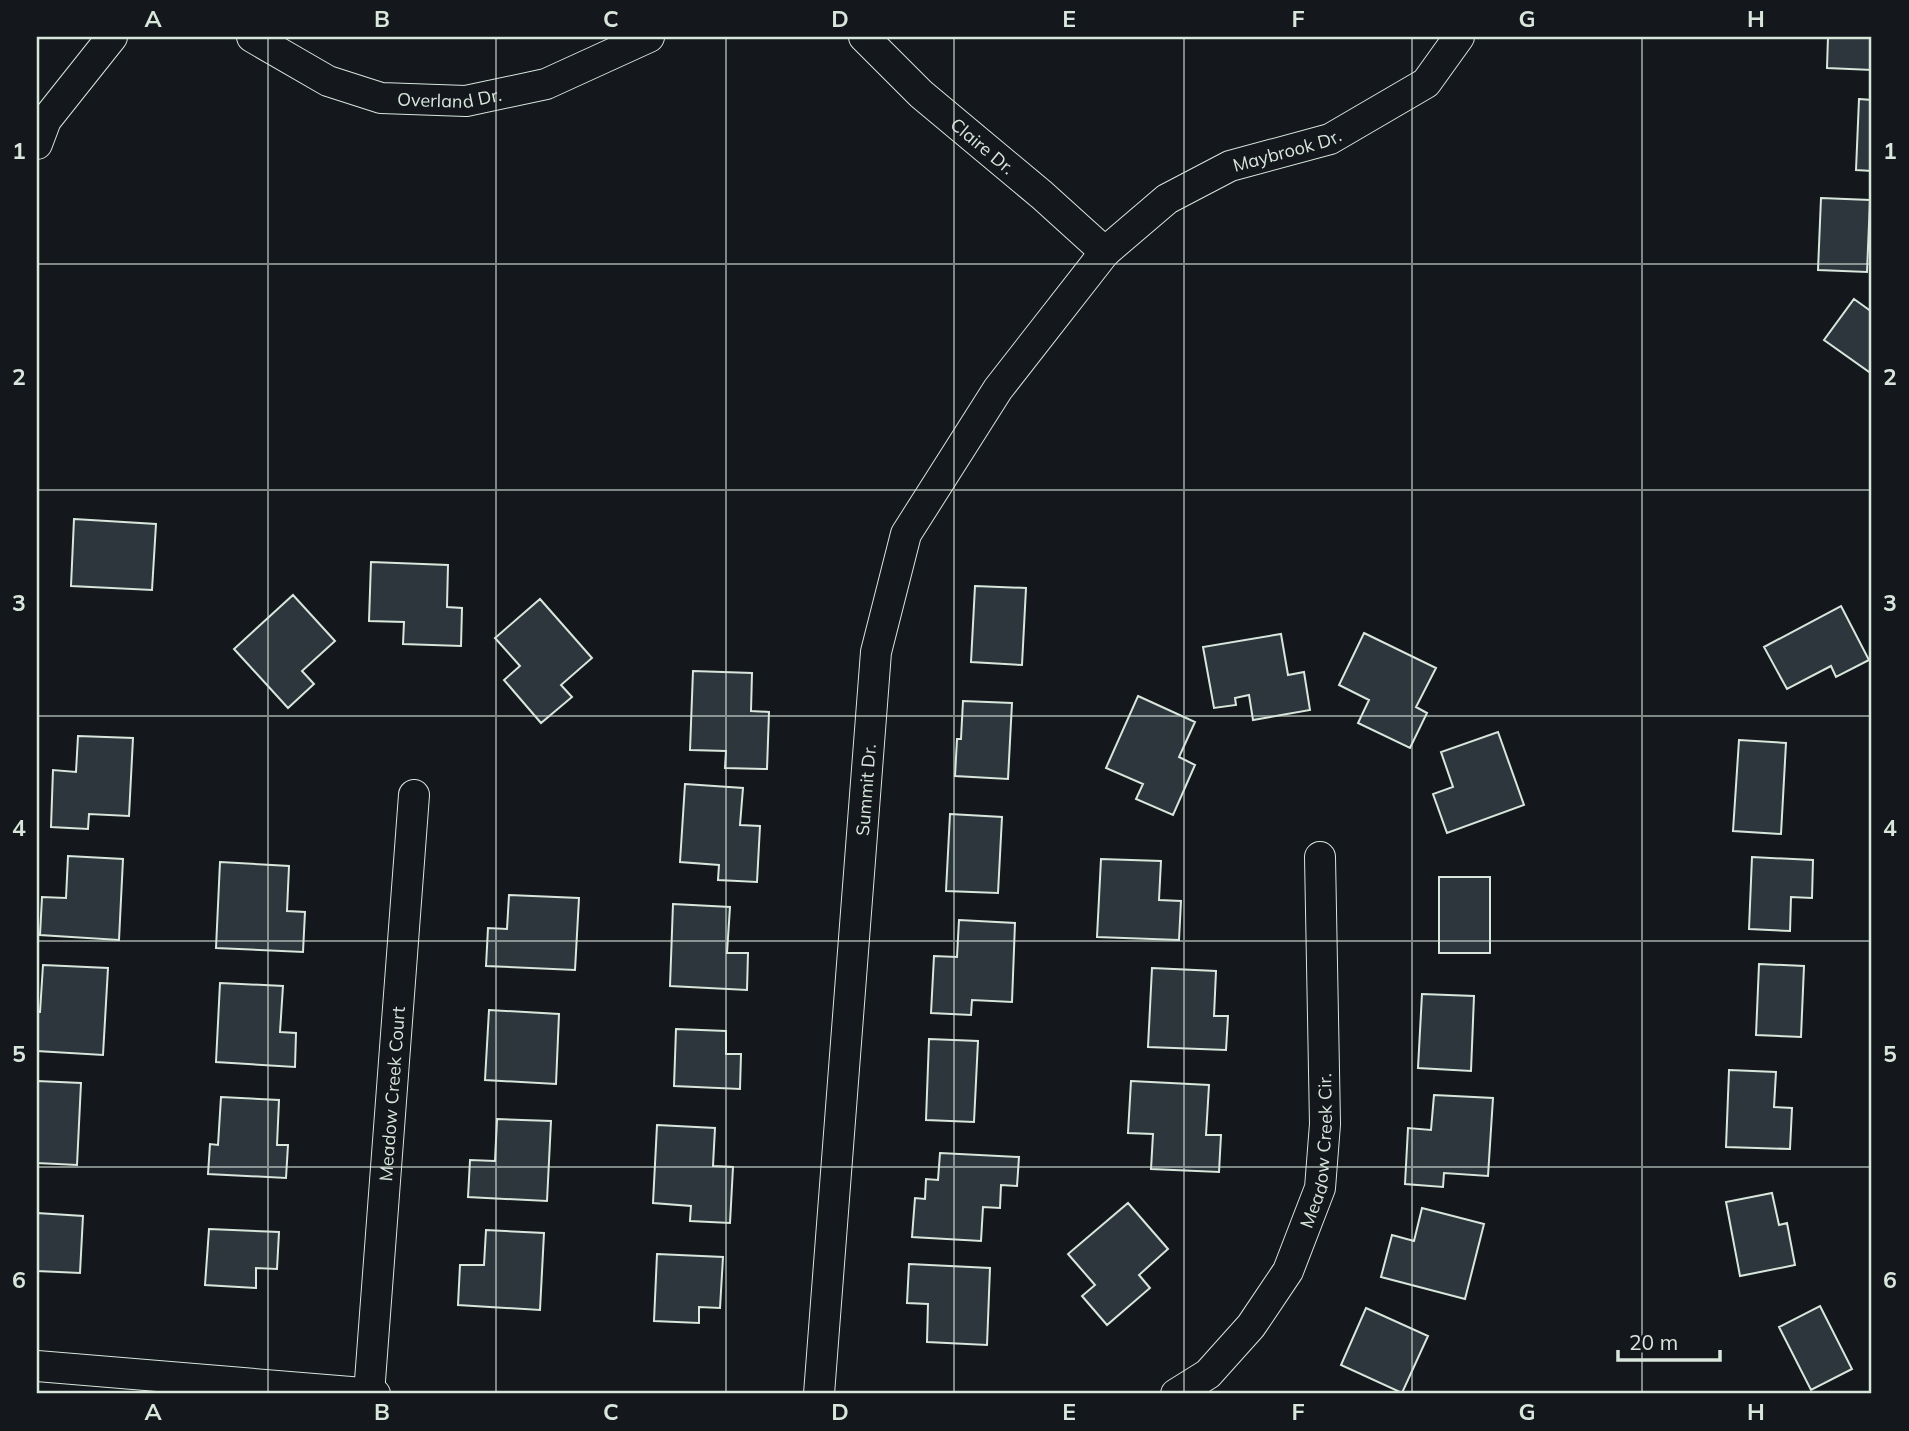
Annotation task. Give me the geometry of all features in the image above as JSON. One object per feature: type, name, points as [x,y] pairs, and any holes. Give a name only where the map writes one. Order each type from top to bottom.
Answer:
[{"type":"street","points":[[40,127],[112,37]]},
{"type":"street","name":"Overland Dr.","points":[[252,37],[328,81],[381,98],[466,101],[546,84],[649,37]]},
{"type":"street","name":"Claire Dr.","points":[[864,37],[921,93],[1105,252]]},
{"type":"street","name":"Maybrook Dr.","points":[[1105,252],[1167,200],[1219,171],[1330,139],[1426,83],[1459,37]]},
{"type":"street","name":"Summit Dr.","points":[[819,1394],[876,652],[899,560],[906,534],[998,388],[1105,252]]},
{"type":"street","name":"Meadow Creek Court","points":[[369,1394],[414,795]]},
{"type":"street","name":"Meadow Creek Cir.","points":[[1175,1394],[1209,1374],[1251,1326],[1288,1271],[1320,1188],[1325,1124],[1320,857]]},
{"type":"street","points":[[37,1366],[375,1394]]},
{"type":"building","points":[[1828,37],[1872,37],[1872,70],[1827,68]]},
{"type":"building","points":[[1859,99],[1872,100],[1872,171],[1856,170]]},
{"type":"building","points":[[1821,198],[1870,200],[1867,272],[1818,270]]},
{"type":"building","points":[[1854,299],[1872,312],[1872,374],[1824,340]]},
{"type":"building","points":[[74,519],[156,524],[152,590],[71,586]]},
{"type":"building","points":[[371,562],[448,565],[447,607],[462,608],[461,646],[403,644],[404,622],[369,621]]},
{"type":"building","points":[[975,586],[1026,588],[1022,665],[971,662]]},
{"type":"building","points":[[293,595],[335,641],[302,671],[314,684],[288,708],[234,649]]},
{"type":"building","points":[[540,599],[592,658],[561,685],[572,697],[541,723],[504,680],[520,666],[495,638]]},
{"type":"building","points":[[1841,606],[1869,660],[1836,677],[1831,666],[1787,689],[1764,647]]},
{"type":"building","points":[[1364,633],[1436,668],[1416,707],[1427,713],[1410,748],[1358,723],[1369,700],[1339,685]]},
{"type":"building","points":[[1281,634],[1288,675],[1304,672],[1310,710],[1253,720],[1249,695],[1235,698],[1236,705],[1214,708],[1203,647]]},
{"type":"building","points":[[693,671],[752,673],[751,711],[769,712],[767,769],[725,768],[726,751],[690,750]]},
{"type":"building","points":[[1138,696],[1195,722],[1179,757],[1195,765],[1173,815],[1136,799],[1143,784],[1106,768]]},
{"type":"building","points":[[963,701],[1012,703],[1008,779],[955,776]]},
{"type":"building","points":[[1498,732],[1524,805],[1447,833],[1433,794],[1453,787],[1441,752]]},
{"type":"building","points":[[78,736],[133,738],[129,816],[89,814],[88,829],[51,827],[53,770],[76,772]]},
{"type":"building","points":[[1739,740],[1786,743],[1781,834],[1733,831]]},
{"type":"building","points":[[685,784],[743,788],[740,825],[760,826],[757,882],[718,880],[719,865],[680,862]]},
{"type":"building","points":[[950,814],[1002,817],[998,893],[946,891]]},
{"type":"building","points":[[68,856],[123,859],[119,940],[40,935],[42,897],[66,898]]},
{"type":"building","points":[[1752,857],[1813,860],[1812,898],[1791,897],[1790,931],[1749,929]]},
{"type":"building","points":[[1101,859],[1161,861],[1159,900],[1181,901],[1179,940],[1097,937]]},
{"type":"building","points":[[220,862],[289,866],[287,911],[305,912],[303,952],[216,948]]},
{"type":"building","points":[[1439,877],[1490,877],[1490,953],[1439,953]]},
{"type":"building","points":[[509,895],[579,898],[575,970],[486,966],[488,928],[507,929]]},
{"type":"building","points":[[673,904],[730,907],[727,953],[748,953],[747,990],[670,986]]},
{"type":"building","points":[[959,920],[1015,923],[1012,1002],[972,1000],[971,1015],[931,1013],[934,956],[957,957]]},
{"type":"building","points":[[1759,964],[1804,966],[1801,1037],[1756,1035]]},
{"type":"building","points":[[43,965],[108,968],[103,1055],[37,1051],[37,1012],[40,1012]]},
{"type":"building","points":[[1152,968],[1216,971],[1214,1016],[1228,1016],[1226,1050],[1148,1047]]},
{"type":"building","points":[[220,983],[283,986],[280,1032],[296,1033],[295,1067],[216,1062]]},
{"type":"building","points":[[1422,994],[1474,996],[1471,1071],[1418,1068]]},
{"type":"building","points":[[489,1010],[559,1014],[556,1084],[485,1080]]},
{"type":"building","points":[[676,1029],[726,1031],[726,1054],[741,1054],[740,1089],[674,1086]]},
{"type":"building","points":[[929,1039],[978,1041],[974,1122],[926,1120]]},
{"type":"building","points":[[1729,1070],[1776,1072],[1774,1107],[1792,1108],[1790,1149],[1726,1147]]},
{"type":"building","points":[[37,1081],[81,1083],[77,1165],[37,1163]]},
{"type":"building","points":[[1131,1081],[1209,1085],[1206,1135],[1221,1135],[1219,1172],[1151,1169],[1153,1134],[1128,1133]]},
{"type":"building","points":[[1434,1095],[1493,1098],[1488,1176],[1444,1173],[1443,1187],[1405,1184],[1408,1128],[1431,1130]]},
{"type":"building","points":[[221,1097],[279,1100],[277,1145],[288,1145],[286,1178],[208,1174],[210,1144],[218,1145]]},
{"type":"building","points":[[497,1119],[551,1121],[547,1201],[468,1197],[470,1160],[495,1161]]},
{"type":"building","points":[[657,1125],[715,1128],[713,1166],[733,1167],[730,1223],[690,1221],[691,1206],[653,1203]]},
{"type":"building","points":[[940,1153],[1019,1157],[1017,1186],[1001,1185],[1000,1208],[983,1207],[981,1241],[912,1237],[915,1198],[925,1199],[926,1179],[938,1180]]},
{"type":"building","points":[[1772,1193],[1779,1225],[1787,1223],[1795,1265],[1740,1276],[1726,1202]]},
{"type":"building","points":[[1128,1203],[1168,1249],[1139,1275],[1150,1288],[1107,1325],[1082,1296],[1095,1285],[1068,1254]]},
{"type":"building","points":[[1422,1208],[1484,1224],[1465,1299],[1381,1277],[1392,1235],[1414,1241]]},
{"type":"building","points":[[37,1213],[83,1216],[80,1273],[37,1271]]},
{"type":"building","points":[[209,1229],[279,1232],[277,1269],[256,1268],[256,1288],[205,1285]]},
{"type":"building","points":[[486,1230],[544,1233],[540,1310],[458,1305],[460,1265],[484,1265]]},
{"type":"building","points":[[657,1254],[723,1257],[720,1308],[699,1307],[699,1323],[654,1321]]},
{"type":"building","points":[[909,1264],[990,1268],[987,1345],[927,1342],[928,1304],[907,1303]]},
{"type":"building","points":[[1820,1306],[1852,1369],[1811,1390],[1779,1327]]},
{"type":"building","points":[[1366,1308],[1428,1336],[1402,1393],[1341,1365]]}]
